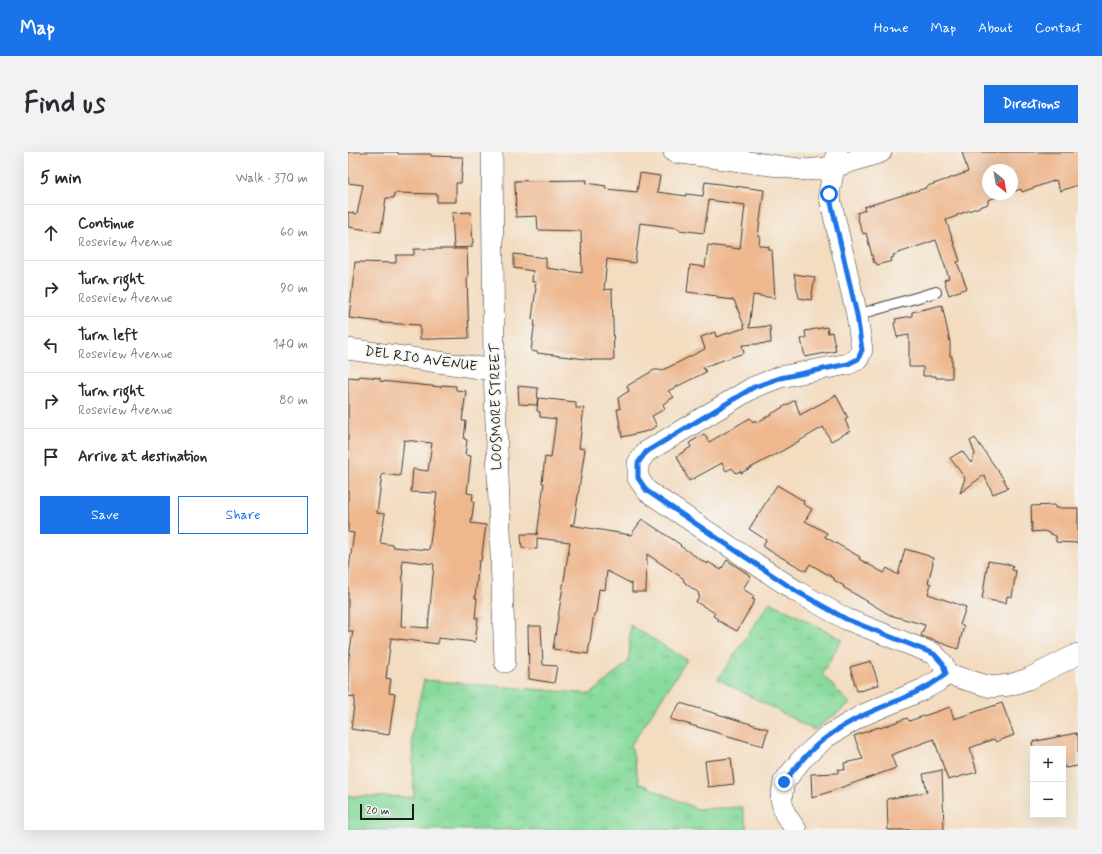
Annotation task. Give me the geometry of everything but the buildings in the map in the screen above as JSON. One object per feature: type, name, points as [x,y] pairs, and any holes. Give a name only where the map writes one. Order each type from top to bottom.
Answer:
[{"type":"street","name":"LOOSMORE STREET","points":[[492,152],[494,370],[504,662]]},
{"type":"street","points":[[674,152],[807,170],[835,159],[881,152]]},
{"type":"street","points":[[835,159],[829,194],[857,315],[862,350],[858,359],[848,364],[780,378],[754,387],[646,452],[638,463],[638,478],[647,491],[796,591],[846,619],[934,654],[943,664],[946,674]]},
{"type":"street","name":"DEL RIO AVENUE","points":[[348,349],[494,370]]},
{"type":"street","points":[[946,674],[991,687],[1010,685],[1028,679],[1078,654]]},
{"type":"street","points":[[796,830],[785,814],[781,799],[784,782],[802,760],[826,737],[863,716],[922,690],[938,681],[946,674]]},
{"type":"lane","points":[[857,315],[936,292]]},
{"type":"green space","points":[[770,602],[842,639],[822,674],[850,704],[814,730],[718,679]]},
{"type":"green space","points":[[630,625],[687,660],[631,745],[639,783],[697,809],[742,807],[747,830],[348,830],[348,796],[414,797],[412,733],[424,680],[591,694],[629,661]]},
{"type":"route","points":[[784,782],[802,760],[826,737],[863,716],[922,690],[938,681],[946,674],[943,664],[934,654],[846,619],[796,591],[647,491],[638,478],[638,463],[646,452],[754,387],[780,378],[848,364],[858,359],[862,350],[857,315],[829,194]]}]
